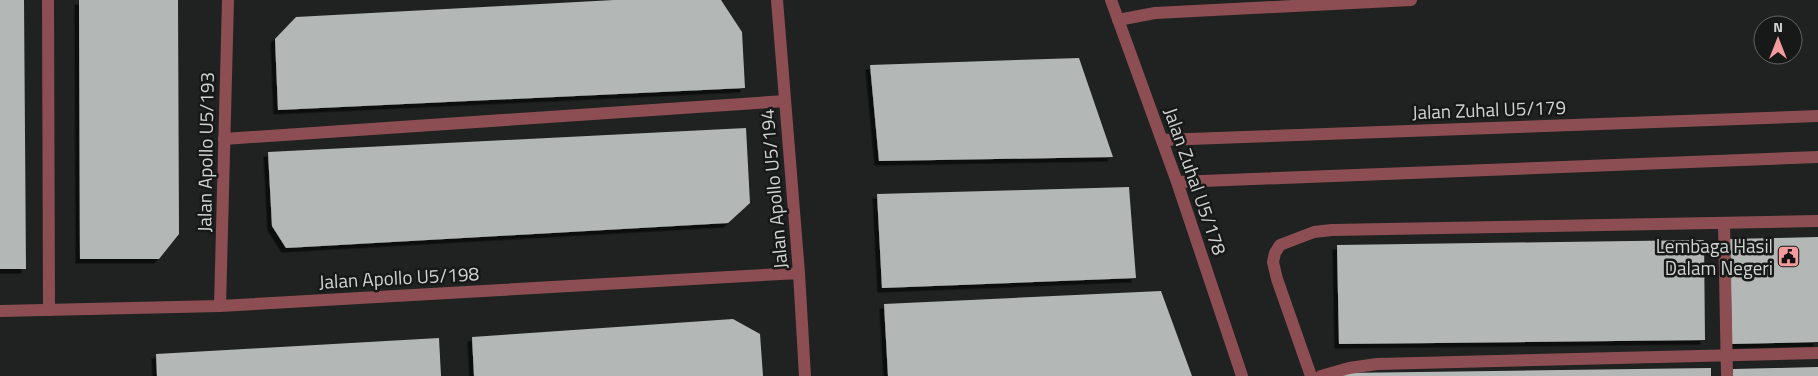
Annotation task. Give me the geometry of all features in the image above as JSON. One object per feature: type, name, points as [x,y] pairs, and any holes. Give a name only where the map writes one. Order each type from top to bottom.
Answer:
[{"type":"street","points":[[48,0],[48,310]]},
{"type":"street","name":"Jalan Apollo U5/193","points":[[220,306],[228,0]]},
{"type":"street","name":"Jalan Apollo U5/194","points":[[777,0],[799,274],[805,376]]},
{"type":"street","name":"Jalan Zuhal U5/178","points":[[1111,0],[1177,182],[1242,376]]},
{"type":"street","points":[[1118,20],[1155,13],[1411,0]]},
{"type":"street","points":[[224,139],[785,101]]},
{"type":"street","name":"Jalan Zuhal U5/179","points":[[1162,140],[1818,116]]},
{"type":"street","points":[[1177,182],[1818,157]]},
{"type":"street","points":[[1311,376],[1276,279],[1273,262],[1275,253],[1280,245],[1314,232],[1332,230],[1818,221]]},
{"type":"street","points":[[1724,223],[1727,376]]},
{"type":"street","name":"Jalan Apollo U5/198","points":[[0,311],[220,306],[799,274]]},
{"type":"street","points":[[1321,376],[1349,368],[1376,364],[1818,353]]},
{"type":"building","points":[[0,0],[24,0],[26,269],[0,269]]},
{"type":"building","points":[[79,0],[178,0],[179,234],[159,259],[80,259]]},
{"type":"building","points":[[614,0],[721,0],[742,32],[745,88],[278,110],[275,39],[296,17]]},
{"type":"building","points":[[1079,58],[1113,157],[879,161],[870,65]]},
{"type":"building","points":[[746,128],[750,203],[728,223],[286,248],[272,226],[268,152]]},
{"type":"building","points":[[1129,187],[1136,278],[882,288],[877,194]]},
{"type":"building","points":[[1818,237],[1818,342],[1732,344],[1730,239]]},
{"type":"building","points":[[1704,240],[1705,340],[1339,344],[1337,245]]},
{"type":"building","points":[[1161,291],[1192,376],[888,376],[884,304]]},
{"type":"building","points":[[733,319],[760,334],[763,376],[474,376],[472,337]]},
{"type":"building","points":[[439,338],[441,376],[157,376],[156,354]]},
{"type":"building","points":[[1818,367],[1818,376],[1733,376],[1733,369]]},
{"type":"building","points":[[1711,368],[1711,376],[1343,376],[1343,373]]},
{"type":"place","name":"Lembaga Hasil Dalam Negeri","points":[[1789,256]]}]
